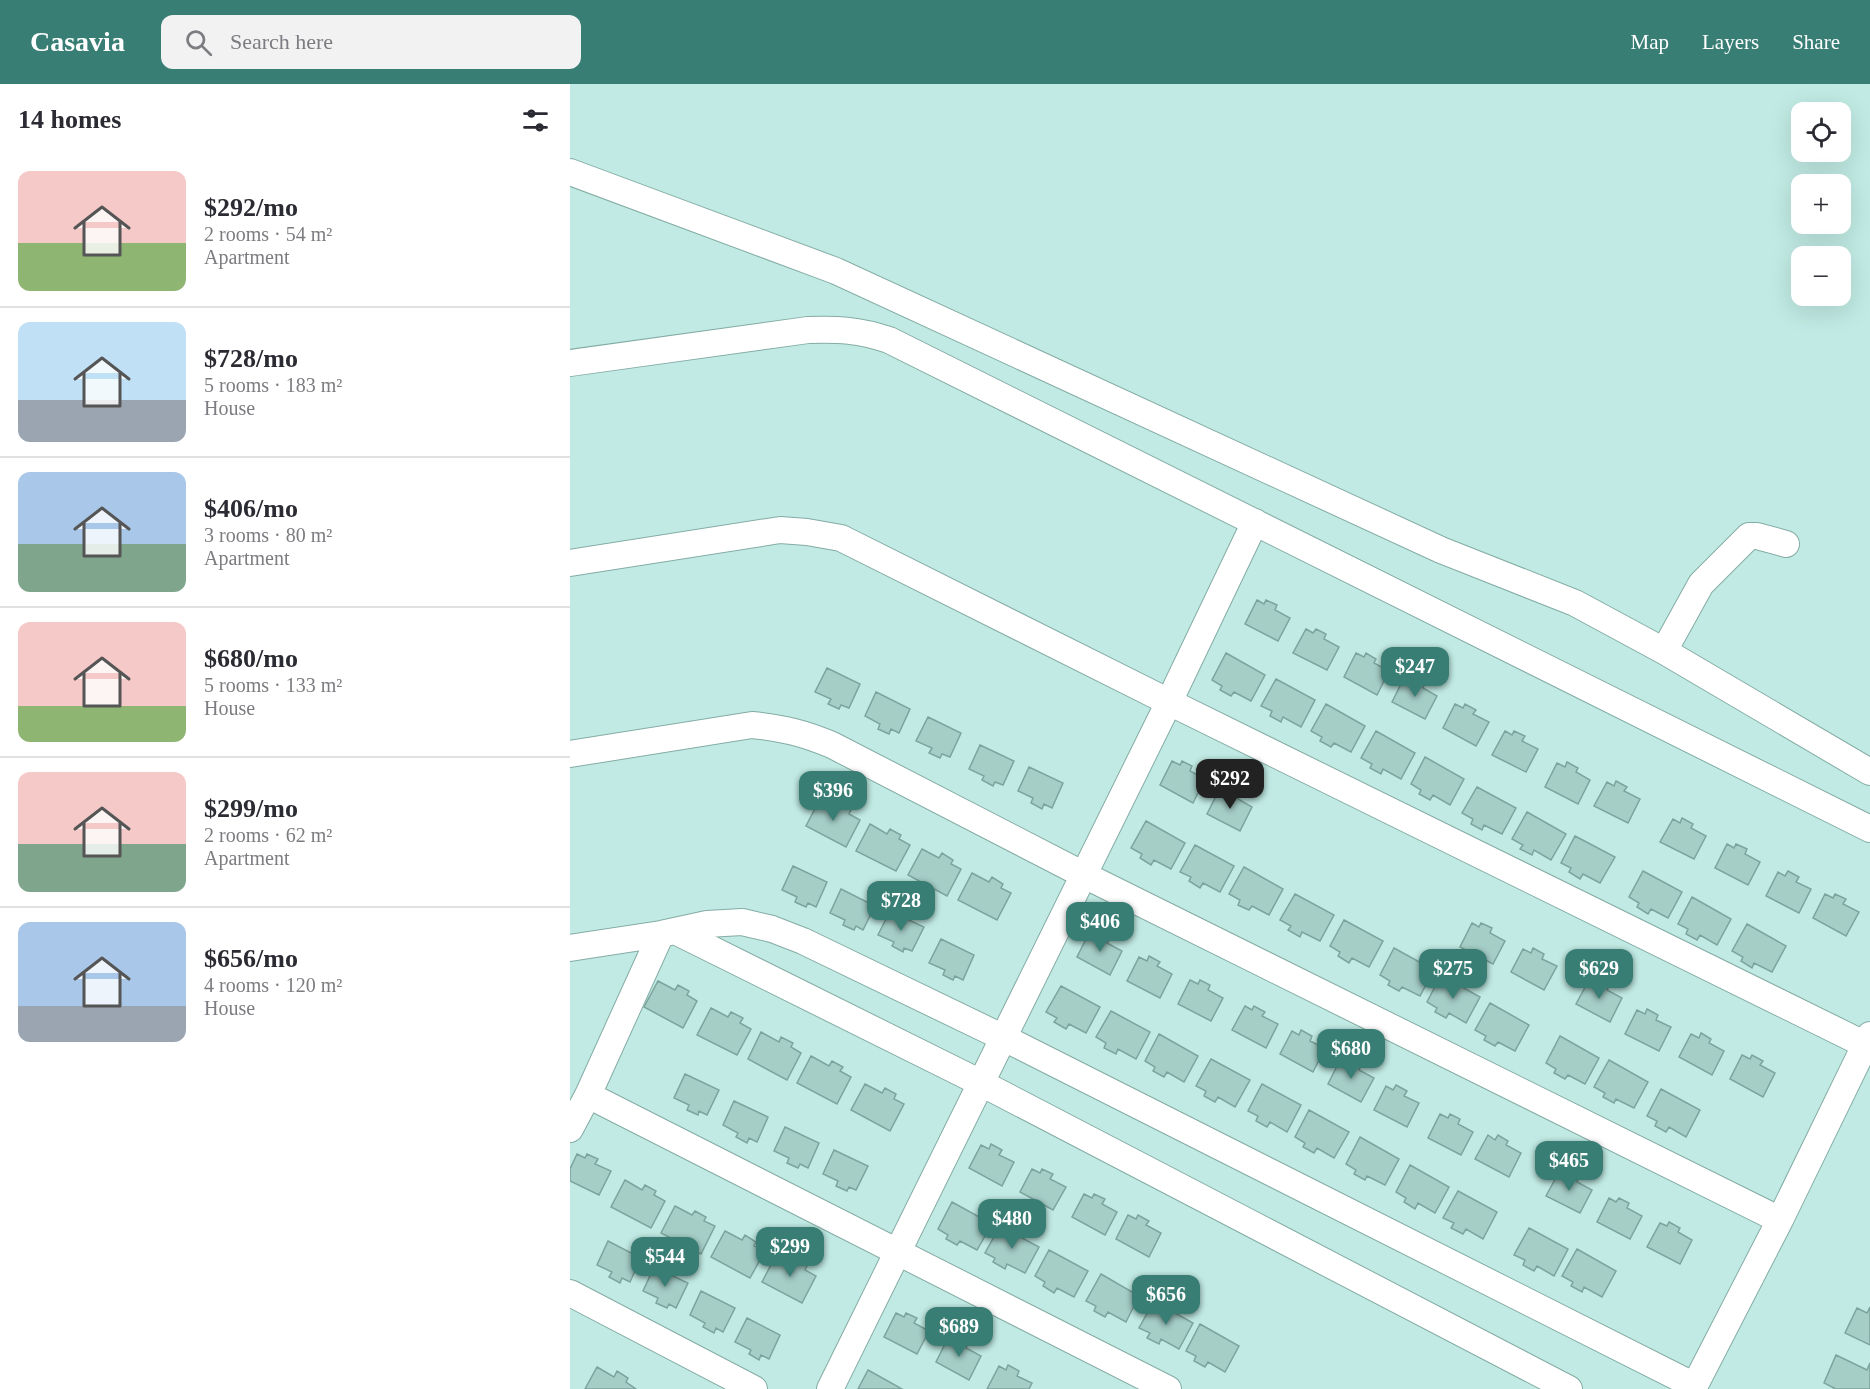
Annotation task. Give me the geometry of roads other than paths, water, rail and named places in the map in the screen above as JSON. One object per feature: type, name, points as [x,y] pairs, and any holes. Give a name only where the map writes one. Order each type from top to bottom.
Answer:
[{"type":"street","points":[[570,172],[836,271],[1441,550],[1575,603],[1664,651],[1870,772]]},
{"type":"street","points":[[570,363],[808,330],[836,329],[864,332],[889,340],[1870,829]]},
{"type":"street","points":[[830,1389],[1169,702],[1255,522]]},
{"type":"street","points":[[570,563],[780,530],[841,538],[1169,702],[1869,1042],[1694,1387],[1004,1038],[803,941],[772,929],[742,922],[707,924],[668,933],[570,948]]},
{"type":"street","points":[[1664,651],[1701,584],[1749,536],[1786,544]]},
{"type":"street","points":[[570,754],[752,725],[781,728],[808,735],[832,745],[1084,875],[1780,1220]]},
{"type":"street","points":[[668,933],[981,1083],[1569,1389]]},
{"type":"street","points":[[570,1129],[668,933]]},
{"type":"street","points":[[588,1095],[1168,1389]]},
{"type":"street","points":[[570,1293],[754,1389]]}]
